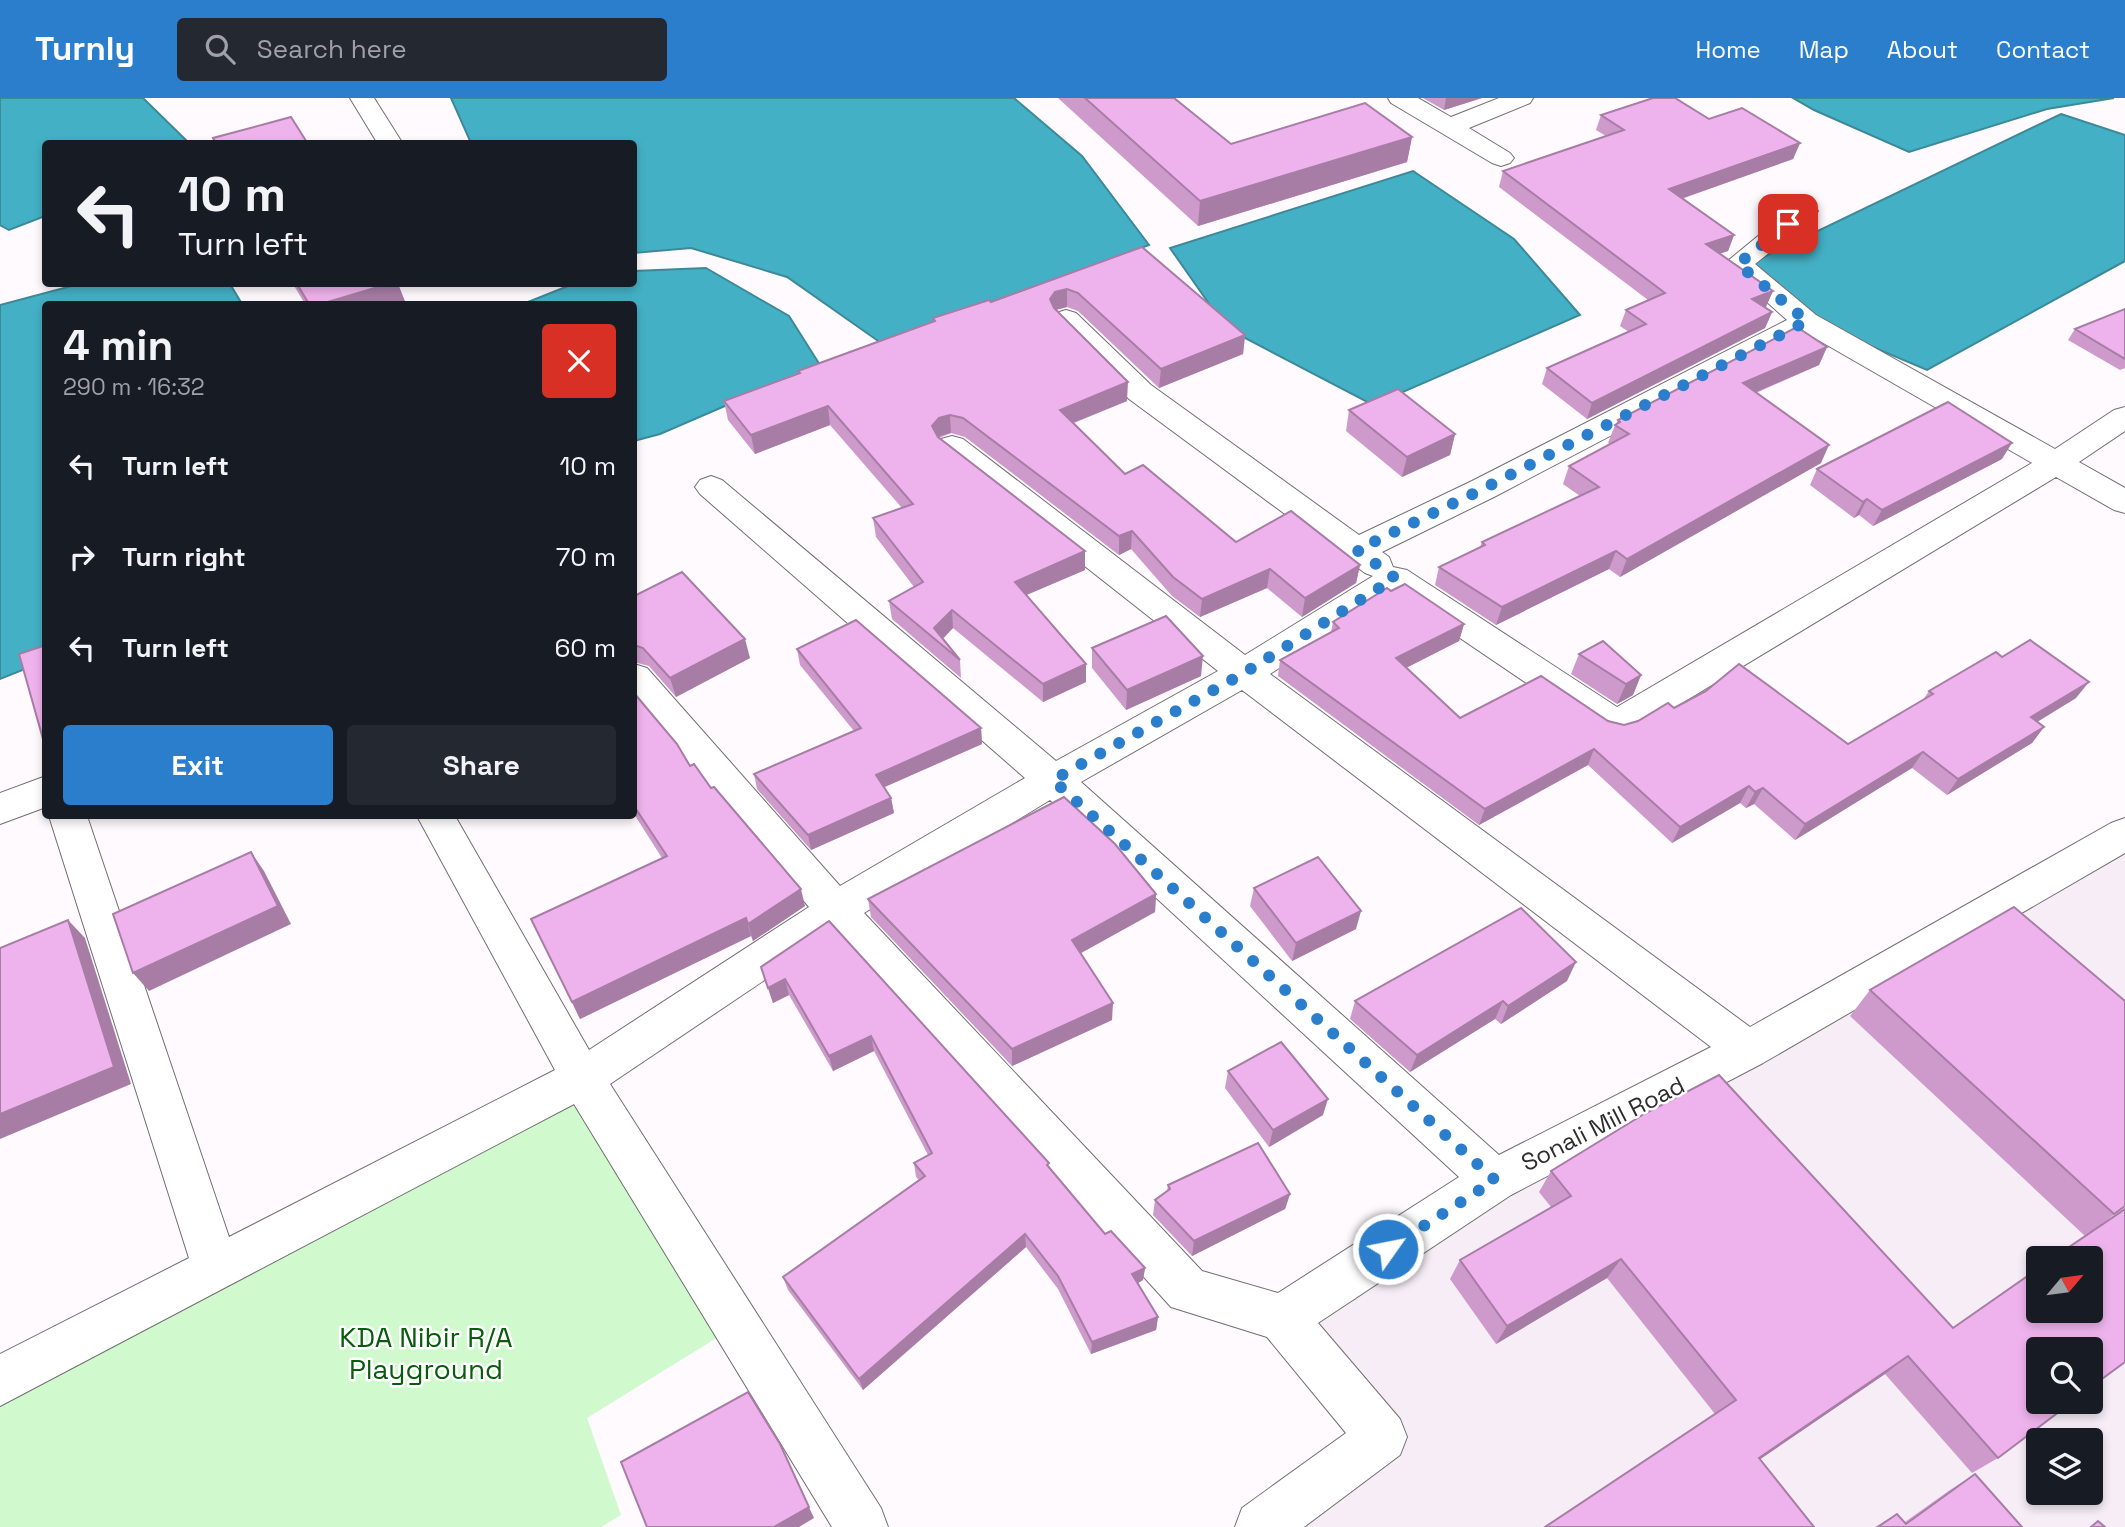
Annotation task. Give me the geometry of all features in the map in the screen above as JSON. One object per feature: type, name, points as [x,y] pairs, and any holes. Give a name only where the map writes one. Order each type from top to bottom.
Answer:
[{"type":"street","points":[[362,98],[388,140]]},
{"type":"street","points":[[1400,98],[1501,158]]},
{"type":"street","points":[[1449,127],[1521,98]]},
{"type":"street","points":[[1805,211],[1738,264],[1807,321],[2125,502]]},
{"type":"street","points":[[1066,319],[1140,392],[1395,578],[1616,725],[2057,462],[2125,417]]},
{"type":"street","points":[[1357,550],[1495,483],[1807,321]]},
{"type":"street","points":[[952,446],[1244,673],[1748,1050]]},
{"type":"street","points":[[711,487],[1053,780],[1495,1180]]},
{"type":"street","points":[[0,1381],[582,1078],[836,911],[1053,780],[1244,673],[1395,578]]},
{"type":"street","points":[[637,680],[836,911],[1188,1290],[1282,1318],[1382,1437],[1261,1527]]},
{"type":"street","points":[[0,809],[42,793]]},
{"type":"street","points":[[69,819],[216,1268]]},
{"type":"street","points":[[438,819],[582,1078],[862,1527]]},
{"type":"street","name":"Sonali Mill Road","points":[[1282,1318],[1495,1180],[1748,1050],[2125,834]]},
{"type":"shaded area","points":[[2125,854],[2125,1527],[1261,1527],[1382,1437],[1282,1318],[1748,1050]]},
{"type":"green space","name":"KDA Nibir R/A Playground","points":[[582,1078],[736,1326],[587,1418],[621,1515],[601,1527],[0,1527],[0,1381]]},
{"type":"water","points":[[0,98],[143,98],[186,140],[42,140],[42,217],[9,230],[0,225]]},
{"type":"water","points":[[451,98],[1014,98],[1082,156],[1149,245],[881,343],[787,277],[691,248],[637,253],[637,140],[470,140]]},
{"type":"water","points":[[1793,98],[2114,98],[2047,109],[1909,152]]},
{"type":"water","points":[[2061,114],[2125,135],[2125,261],[1927,370],[1830,329],[1749,264]]},
{"type":"water","points":[[1413,171],[1514,239],[1580,315],[1373,405],[1226,328],[1170,248]]},
{"type":"water","points":[[706,268],[789,316],[820,365],[660,434],[637,440],[637,301],[530,301],[566,287],[637,287],[637,271]]},
{"type":"water","points":[[68,287],[232,287],[240,301],[42,301],[42,662],[0,679],[0,305]]},
{"type":"building","points":[[1085,98],[1174,98],[1231,144],[1365,103],[1412,137],[1200,201]]},
{"type":"building","points":[[1653,98],[1675,98],[1709,119],[1742,108],[1800,143],[1669,189],[1734,235],[1706,244],[1773,291],[1752,299],[1772,312],[1592,403],[1547,368],[1646,324],[1626,310],[1665,293],[1503,171],[1624,130],[1601,115]]},
{"type":"building","points":[[291,117],[305,140],[214,140],[213,138]]},
{"type":"building","points":[[1142,247],[1245,335],[1161,369],[1078,293],[1067,289],[1055,292],[1050,299],[1054,308],[1128,382],[1060,410],[1125,474],[1143,465],[1236,542],[1291,511],[1360,565],[1305,598],[1270,569],[1202,599],[1173,577],[1132,531],[1119,536],[963,418],[950,415],[939,418],[932,426],[938,437],[1085,551],[1015,582],[1086,664],[1043,684],[952,610],[934,628],[960,660],[889,601],[923,582],[873,518],[913,504],[828,406],[751,435],[724,401],[935,321],[933,318],[989,300],[991,302]]},
{"type":"building","points":[[299,287],[378,287],[331,301],[307,301]]},
{"type":"building","points":[[2125,309],[2125,359],[2075,329]]},
{"type":"building","points":[[1797,327],[1827,347],[1743,383],[1829,445],[1627,559],[1616,551],[1502,607],[1439,567],[1485,545],[1482,542],[1599,487],[1569,466],[1629,434],[1615,425],[1620,422],[1618,420]]},
{"type":"building","points":[[1398,389],[1455,434],[1407,457],[1349,410]]},
{"type":"building","points":[[1948,402],[2012,443],[1882,510],[1867,499],[1863,502],[1817,469]]},
{"type":"building","points":[[682,572],[745,639],[670,678],[643,648],[637,646],[637,594]]},
{"type":"building","points":[[1405,584],[1464,624],[1396,658],[1460,718],[1541,676],[1608,721],[1624,725],[1638,721],[1668,703],[1674,708],[1706,691],[1739,664],[1848,744],[1933,694],[1929,691],[1996,652],[2002,657],[2030,640],[2089,682],[2031,717],[2044,727],[1958,779],[1923,752],[1805,824],[1763,788],[1755,792],[1749,786],[1680,827],[1594,749],[1485,809],[1280,660],[1339,628],[1333,622],[1387,588],[1391,591]]},
{"type":"building","points":[[1166,616],[1203,656],[1127,690],[1092,648]]},
{"type":"building","points":[[856,620],[981,728],[876,775],[891,798],[808,835],[754,774],[861,728],[797,649]]},
{"type":"building","points":[[1603,641],[1641,675],[1626,684],[1579,654]]},
{"type":"building","points":[[42,646],[42,735],[19,654]]},
{"type":"building","points":[[637,697],[677,744],[690,766],[694,764],[711,788],[714,787],[801,889],[748,924],[746,918],[572,1002],[531,919],[667,856],[637,811]]},
{"type":"building","points":[[1064,797],[1115,844],[1156,894],[1072,940],[1113,1003],[1012,1049],[868,899]]},
{"type":"building","points":[[251,852],[278,906],[133,973],[113,914]]},
{"type":"building","points":[[1318,857],[1361,911],[1296,943],[1254,888]]},
{"type":"building","points":[[2014,907],[2125,1001],[2125,1206],[2114,1214],[1870,990]]},
{"type":"building","points":[[1521,908],[1576,962],[1508,1006],[1503,1001],[1417,1055],[1355,1001]]},
{"type":"building","points":[[68,920],[114,1067],[0,1114],[0,948]]},
{"type":"building","points":[[829,921],[1049,1163],[1047,1165],[1105,1234],[1111,1231],[1145,1268],[1132,1274],[1158,1317],[1092,1342],[1058,1276],[1025,1234],[859,1379],[783,1277],[925,1176],[914,1163],[932,1153],[871,1036],[829,1056],[785,979],[768,988],[761,967]]},
{"type":"building","points":[[1281,1042],[1328,1099],[1273,1130],[1228,1071]]},
{"type":"building","points":[[1719,1075],[1953,1328],[2026,1277],[2026,1323],[2104,1323],[2104,1246],[2071,1246],[2125,1209],[2125,1362],[2103,1378],[2103,1337],[2026,1337],[2026,1414],[2056,1414],[2038,1428],[2026,1428],[2026,1437],[1998,1458],[1908,1356],[1759,1458],[1814,1527],[1545,1527],[1736,1400],[1621,1259],[1507,1326],[1460,1260],[1571,1196],[1551,1171],[1644,1114]]},
{"type":"building","points":[[1258,1143],[1290,1194],[1194,1241],[1155,1200],[1170,1189],[1168,1185]]},
{"type":"building","points":[[748,1392],[780,1444],[809,1507],[774,1527],[647,1527],[621,1462]]},
{"type":"building","points":[[1975,1474],[2022,1527],[1878,1527],[1897,1514],[1906,1524]]},
{"type":"building","points":[[2098,1521],[2105,1527],[2091,1527]]},
{"type":"route","points":[[1388,1249],[1495,1180],[1053,780],[1244,673],[1395,578],[1357,550],[1483,489],[1807,321],[1738,264],[1788,224]]}]
